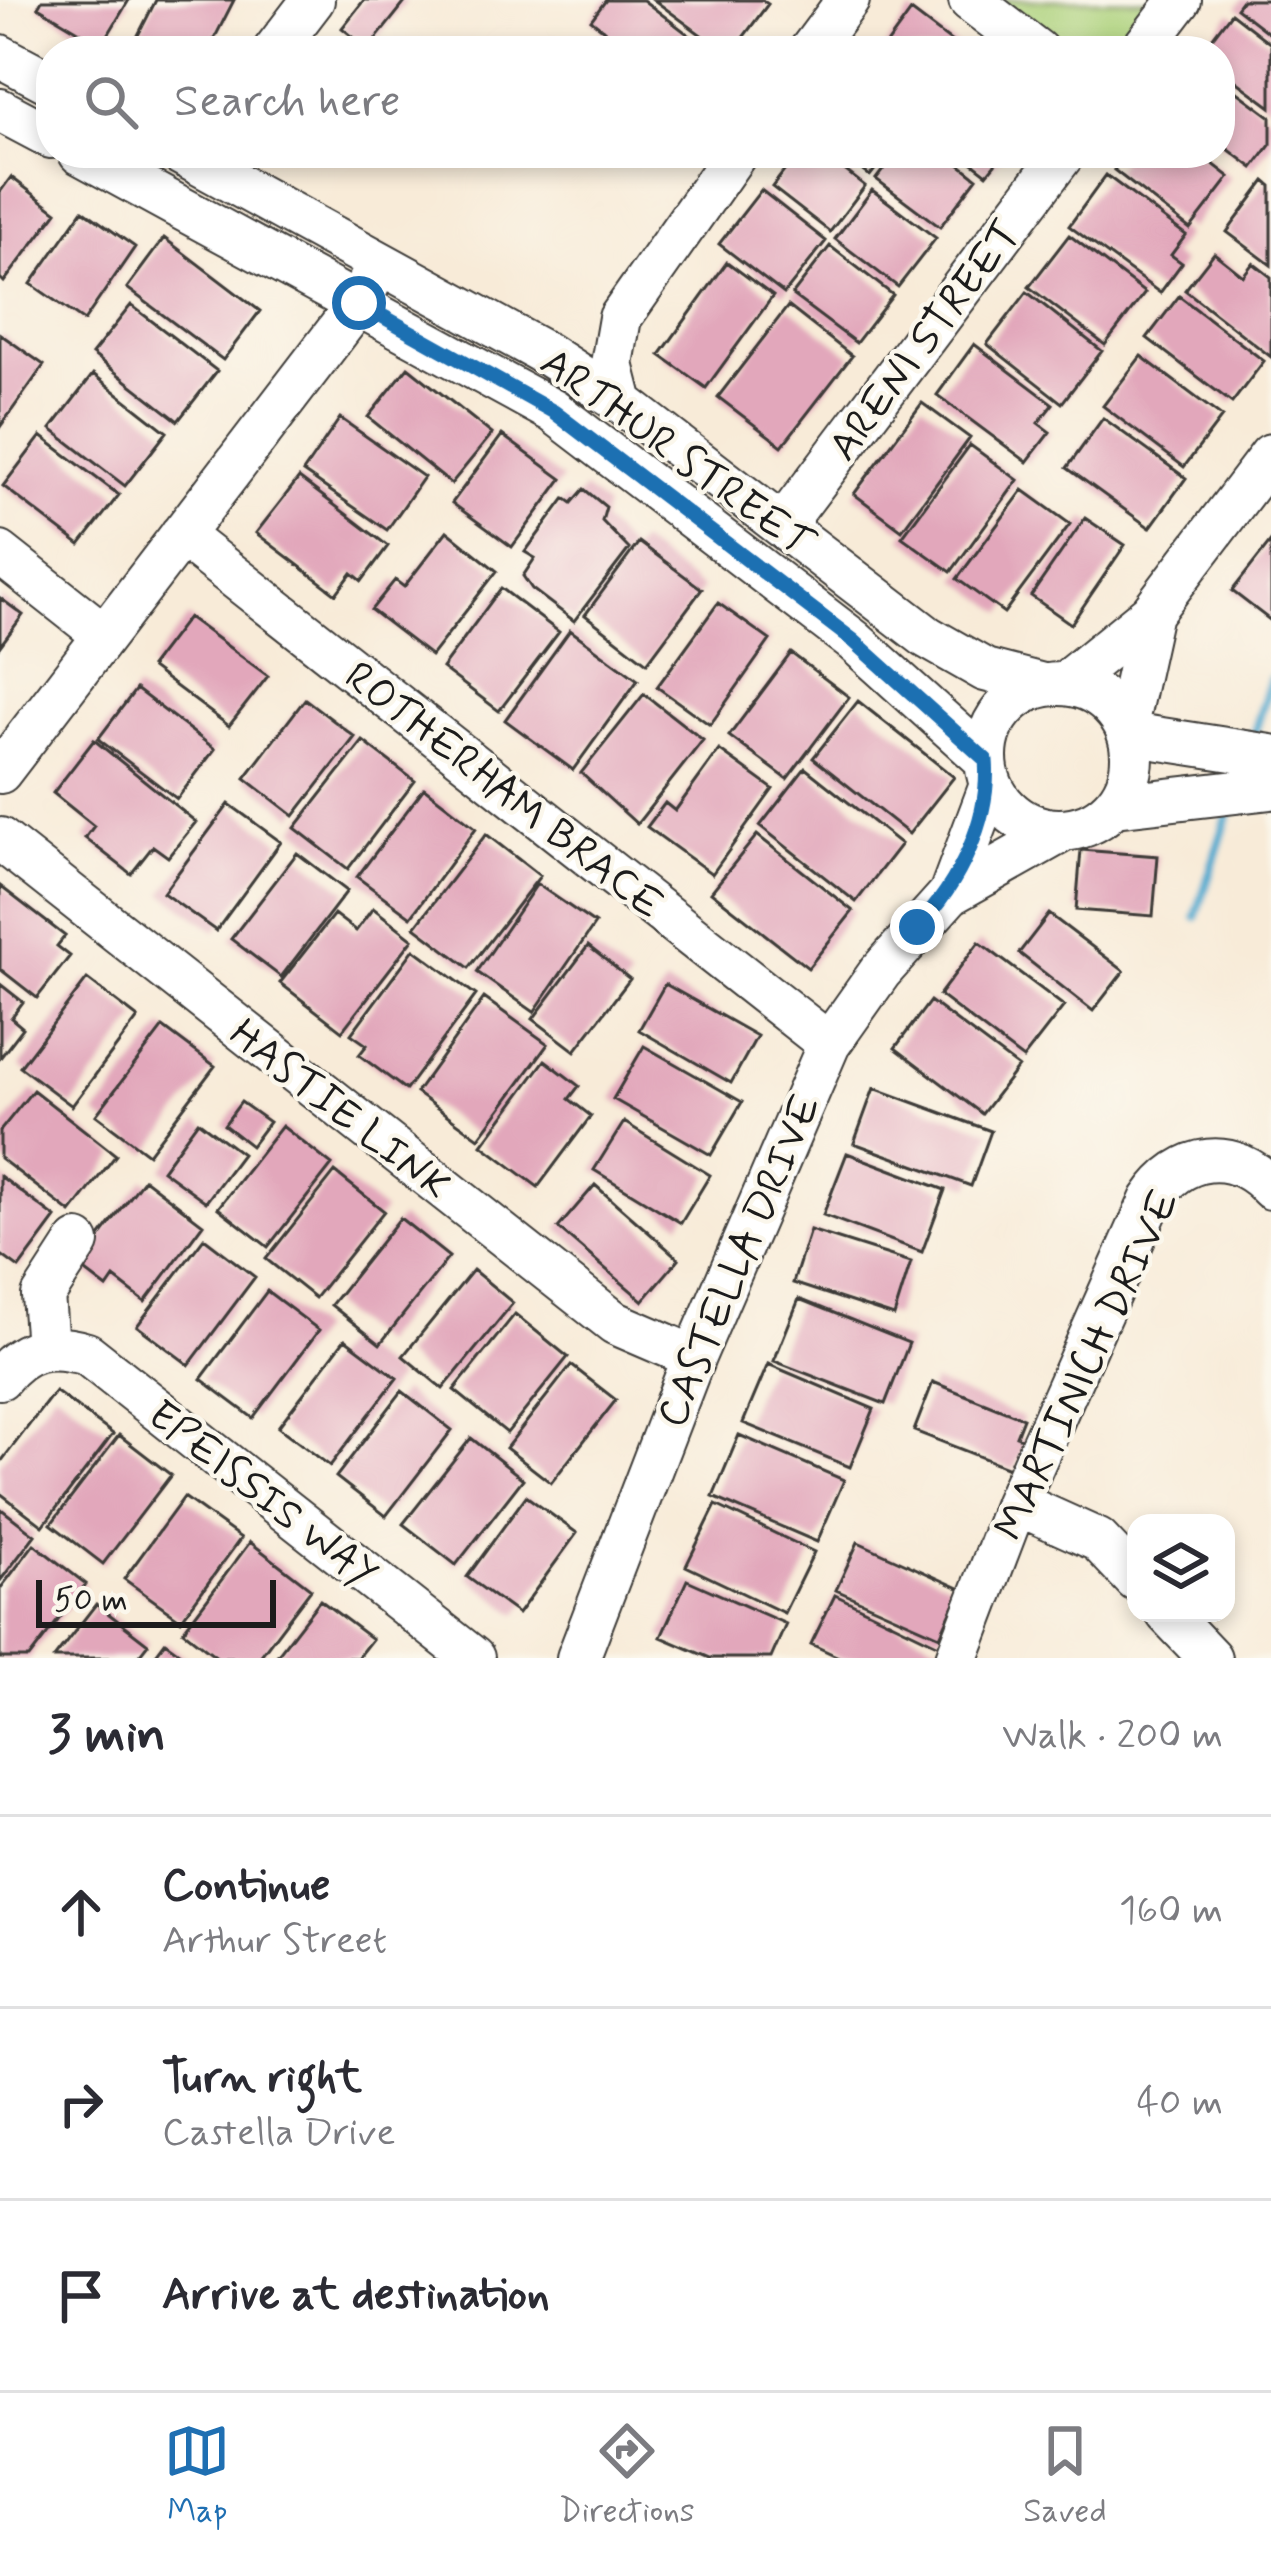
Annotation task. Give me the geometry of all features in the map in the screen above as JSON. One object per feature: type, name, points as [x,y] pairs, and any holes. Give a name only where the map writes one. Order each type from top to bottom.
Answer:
[{"type":"street","points":[[285,36],[313,0]]},
{"type":"street","points":[[821,36],[848,0]]},
{"type":"street","points":[[970,0],[1017,36]]},
{"type":"street","points":[[1152,36],[1180,0]]},
{"type":"street","points":[[0,56],[36,75]]},
{"type":"street","points":[[0,110],[36,129]]},
{"type":"street","name":"ARTHUR STREET","points":[[108,168],[554,412],[854,641],[988,772]]},
{"type":"street","name":"ARTHUR STREET","points":[[208,168],[548,355],[622,403],[927,637],[985,670],[1054,684]]},
{"type":"street","points":[[622,403],[612,364],[620,318],[725,168]]},
{"type":"street","name":"ARENI STREET","points":[[783,524],[1053,168]]},
{"type":"street","points":[[0,772],[359,303],[379,261]]},
{"type":"street","points":[[1151,613],[1128,730],[1131,772],[1114,806],[1100,818],[1064,830],[1020,820],[988,772],[989,734],[1001,712],[1054,684],[1151,613],[1271,455]]},
{"type":"street","name":"ROTHERHAM BRACE","points":[[181,536],[829,1044]]},
{"type":"street","points":[[0,553],[104,634]]},
{"type":"street","points":[[1054,684],[1102,696],[1128,730],[1271,756]]},
{"type":"street","name":"CASTELLA DRIVE","points":[[950,894],[988,772]]},
{"type":"street","points":[[1114,806],[1271,788]]},
{"type":"street","name":"CASTELLA DRIVE","points":[[578,1658],[694,1357],[829,1044],[880,972],[950,894],[1064,830]]},
{"type":"street","name":"HASTIE LINK","points":[[0,839],[616,1323],[694,1357]]},
{"type":"street","name":"MARTINICH DRIVE","points":[[958,1658],[1016,1503],[1151,1200],[1167,1176],[1222,1159],[1252,1167],[1271,1188]]},
{"type":"street","points":[[0,1378],[24,1354],[47,1346],[44,1296],[78,1242]]},
{"type":"street","name":"EPEISSIS WAY","points":[[47,1346],[87,1354],[472,1658]]},
{"type":"street","points":[[1016,1503],[1098,1540],[1127,1571]]},
{"type":"street","points":[[1176,1622],[1210,1658]]},
{"type":"green space","points":[[970,0],[1180,0],[1152,36],[1017,36]]},
{"type":"building","points":[[42,0],[129,0],[107,36],[87,36],[38,7]]},
{"type":"building","points":[[156,0],[234,0],[216,36],[138,36]]},
{"type":"building","points":[[364,0],[407,0],[378,36],[352,36],[342,28]]},
{"type":"building","points":[[606,0],[643,0],[690,36],[599,36],[604,30],[591,20]]},
{"type":"building","points":[[654,0],[762,0],[768,4],[744,36],[703,36]]},
{"type":"building","points":[[1242,0],[1271,0],[1271,35],[1236,8]]},
{"type":"building","points":[[911,11],[944,36],[893,36]]},
{"type":"building","points":[[1231,13],[1271,44],[1271,107],[1235,80],[1235,36],[1213,36]]},
{"type":"building","points":[[1235,90],[1271,117],[1271,144],[1253,168],[1235,154]]},
{"type":"building","points":[[787,168],[842,168],[865,186],[830,232],[772,187]]},
{"type":"building","points":[[884,168],[964,168],[977,178],[940,227],[876,179]]},
{"type":"building","points":[[1218,168],[1230,177],[1190,229],[1114,170]]},
{"type":"building","points":[[1106,175],[1186,235],[1171,255],[1182,263],[1160,293],[1069,226]]},
{"type":"building","points":[[11,177],[57,212],[4,282],[0,278],[0,192]]},
{"type":"building","points":[[1265,181],[1271,186],[1271,265],[1227,232]]},
{"type":"building","points":[[761,190],[826,241],[784,294],[719,244]]},
{"type":"building","points":[[872,190],[936,238],[898,287],[835,239]]},
{"type":"building","points":[[83,210],[135,247],[84,321],[31,284]]},
{"type":"building","points":[[1069,235],[1145,293],[1105,345],[1029,287]]},
{"type":"building","points":[[164,238],[260,311],[223,360],[127,288]]},
{"type":"building","points":[[830,246],[893,295],[856,343],[792,295]]},
{"type":"building","points":[[1214,253],[1243,276],[1253,263],[1271,277],[1271,357],[1185,290]]},
{"type":"building","points":[[727,262],[773,296],[706,388],[660,355]]},
{"type":"building","points":[[1027,292],[1102,351],[1062,403],[987,344]]},
{"type":"building","points":[[1179,296],[1264,361],[1232,403],[1147,338]]},
{"type":"building","points":[[131,305],[217,371],[178,421],[92,354]]},
{"type":"building","points":[[788,306],[852,356],[782,446],[718,397]]},
{"type":"building","points":[[0,334],[44,365],[0,427]]},
{"type":"building","points":[[974,344],[1053,404],[1038,423],[1050,432],[1027,462],[937,395]]},
{"type":"building","points":[[1141,356],[1222,417],[1184,467],[1103,406]]},
{"type":"building","points":[[408,367],[492,434],[451,484],[368,417]]},
{"type":"building","points":[[93,374],[167,432],[125,486],[51,429]]},
{"type":"building","points":[[922,403],[970,438],[902,530],[854,494]]},
{"type":"building","points":[[340,418],[424,477],[387,530],[303,472]]},
{"type":"building","points":[[1103,418],[1186,478],[1150,528],[1067,468]]},
{"type":"building","points":[[502,435],[562,479],[512,547],[452,503]]},
{"type":"building","points":[[41,436],[119,495],[80,545],[3,486]]},
{"type":"building","points":[[970,445],[1018,480],[951,572],[902,537]]},
{"type":"building","points":[[299,478],[388,546],[362,581],[352,573],[336,594],[256,533]]},
{"type":"building","points":[[584,489],[606,507],[602,521],[629,549],[574,621],[532,589],[523,576],[535,558],[525,552],[565,498],[572,503]]},
{"type":"building","points":[[1023,490],[1070,524],[1004,613],[957,579]]},
{"type":"building","points":[[1085,518],[1125,545],[1071,624],[1031,596]]},
{"type":"building","points":[[447,531],[497,571],[431,656],[371,610],[395,580],[404,587]]},
{"type":"building","points":[[1271,541],[1271,621],[1232,591]]},
{"type":"building","points":[[639,542],[702,589],[647,663],[585,615]]},
{"type":"building","points":[[501,588],[559,632],[499,711],[442,668]]},
{"type":"building","points":[[0,598],[23,615],[0,646]]},
{"type":"building","points":[[718,603],[770,640],[710,725],[657,687]]},
{"type":"building","points":[[188,617],[268,676],[229,726],[150,667]]},
{"type":"building","points":[[570,630],[638,680],[573,770],[505,720]]},
{"type":"building","points":[[791,653],[849,697],[787,779],[729,736]]},
{"type":"building","points":[[136,689],[215,749],[177,799],[98,739]]},
{"type":"building","points":[[644,694],[703,740],[637,824],[581,773]]},
{"type":"building","points":[[305,699],[355,737],[294,816],[245,778]]},
{"type":"building","points":[[858,701],[954,777],[909,834],[813,758]]},
{"type":"building","points":[[94,740],[196,822],[168,857],[153,846],[131,874],[85,838],[94,826],[53,793]]},
{"type":"building","points":[[363,741],[415,781],[348,869],[295,828]]},
{"type":"building","points":[[719,750],[773,789],[712,874],[647,827],[665,803],[675,811]]},
{"type":"building","points":[[805,768],[901,844],[856,902],[760,826]]},
{"type":"building","points":[[424,788],[476,828],[411,917],[357,877]]},
{"type":"building","points":[[229,804],[281,842],[216,931],[163,893]]},
{"type":"building","points":[[486,834],[540,876],[469,968],[415,927]]},
{"type":"building","points":[[757,835],[853,911],[808,968],[711,892]]},
{"type":"building","points":[[1081,850],[1158,856],[1153,916],[1076,910]]},
{"type":"building","points":[[297,853],[347,891],[281,977],[231,939]]},
{"type":"building","points":[[537,884],[595,924],[534,1012],[477,972]]},
{"type":"building","points":[[0,886],[65,936],[57,946],[70,956],[37,998],[0,969]]},
{"type":"building","points":[[373,908],[413,939],[342,1031],[280,983],[334,914],[356,931]]},
{"type":"building","points":[[1049,914],[1124,971],[1093,1011],[1019,953]]},
{"type":"building","points":[[979,942],[1064,1006],[1023,1059],[939,995]]},
{"type":"building","points":[[588,946],[630,979],[575,1051],[533,1019]]},
{"type":"building","points":[[414,949],[476,995],[406,1090],[359,1055],[367,1045],[351,1034]]},
{"type":"building","points":[[87,979],[138,1018],[72,1106],[20,1067]]},
{"type":"building","points":[[0,984],[23,1002],[11,1018],[23,1028],[0,1058]]},
{"type":"building","points":[[665,984],[757,1036],[731,1083],[639,1030]]},
{"type":"building","points":[[484,998],[548,1044],[479,1138],[416,1093]]},
{"type":"building","points":[[930,1001],[1018,1067],[982,1114],[895,1048]]},
{"type":"building","points":[[163,1027],[215,1066],[148,1154],[96,1115]]},
{"type":"building","points":[[644,1046],[742,1102],[711,1155],[613,1099]]},
{"type":"building","points":[[545,1060],[579,1086],[569,1099],[591,1116],[538,1187],[482,1145]]},
{"type":"building","points":[[874,1088],[991,1131],[971,1186],[854,1143]]},
{"type":"building","points":[[33,1090],[116,1155],[71,1213],[0,1158],[0,1131]]},
{"type":"building","points":[[241,1102],[269,1122],[251,1146],[224,1125]]},
{"type":"building","points":[[198,1121],[242,1154],[206,1202],[162,1170]]},
{"type":"building","points":[[624,1122],[710,1175],[681,1223],[594,1170]]},
{"type":"building","points":[[282,1126],[332,1165],[268,1247],[218,1208]]},
{"type":"building","points":[[847,1153],[945,1190],[922,1252],[823,1215]]},
{"type":"building","points":[[335,1172],[384,1211],[315,1298],[266,1259]]},
{"type":"building","points":[[0,1176],[56,1218],[19,1268],[0,1254]]},
{"type":"building","points":[[144,1179],[203,1224],[145,1302],[114,1278],[107,1288],[78,1266]]},
{"type":"building","points":[[595,1185],[679,1259],[643,1301],[558,1228]]},
{"type":"building","points":[[400,1218],[449,1257],[380,1344],[331,1305]]},
{"type":"building","points":[[810,1230],[911,1262],[894,1316],[793,1283]]},
{"type":"building","points":[[204,1238],[255,1277],[189,1365],[137,1326]]},
{"type":"building","points":[[473,1270],[513,1303],[443,1389],[403,1356]]},
{"type":"building","points":[[267,1291],[319,1330],[253,1418],[201,1379]]},
{"type":"building","points":[[799,1299],[909,1343],[885,1404],[774,1361]]},
{"type":"building","points":[[515,1314],[568,1357],[507,1433],[454,1390]]},
{"type":"building","points":[[345,1339],[397,1378],[330,1466],[278,1427]]},
{"type":"building","points":[[768,1364],[874,1409],[850,1467],[743,1423]]},
{"type":"building","points":[[571,1365],[616,1400],[551,1483],[506,1448]]},
{"type":"building","points":[[933,1382],[1023,1418],[1016,1436],[1026,1440],[1014,1470],[914,1431]]},
{"type":"building","points":[[55,1391],[113,1434],[43,1526],[0,1493],[0,1463]]},
{"type":"building","points":[[402,1391],[452,1430],[386,1516],[336,1477]]},
{"type":"building","points":[[119,1435],[171,1475],[103,1564],[51,1524]]},
{"type":"building","points":[[739,1435],[844,1480],[817,1542],[713,1497]]},
{"type":"building","points":[[471,1438],[523,1479],[456,1565],[403,1524]]},
{"type":"building","points":[[526,1496],[577,1533],[518,1614],[467,1577]]},
{"type":"building","points":[[184,1497],[241,1538],[181,1620],[124,1579]]},
{"type":"building","points":[[716,1505],[814,1552],[784,1613],[686,1566]]},
{"type":"building","points":[[0,1508],[35,1535],[0,1581]]},
{"type":"building","points":[[250,1542],[311,1589],[259,1658],[218,1658],[183,1631]]},
{"type":"building","points":[[858,1542],[961,1589],[940,1636],[836,1590]]},
{"type":"building","points":[[34,1544],[86,1584],[29,1658],[0,1658],[0,1589]]},
{"type":"building","points":[[687,1580],[786,1624],[771,1658],[710,1658],[661,1637]]},
{"type":"building","points":[[835,1595],[943,1647],[938,1658],[841,1658],[811,1644]]},
{"type":"building","points":[[320,1600],[372,1639],[357,1658],[275,1658]]},
{"type":"building","points":[[96,1604],[148,1644],[137,1658],[54,1658]]},
{"type":"building","points":[[165,1642],[187,1658],[153,1658]]},
{"type":"waterway","points":[[1252,740],[1271,679]]},
{"type":"waterway","points":[[1196,917],[1232,802]]},
{"type":"route","points":[[359,303],[554,412],[854,641],[959,730],[986,760],[991,785],[950,894],[917,927]]}]
